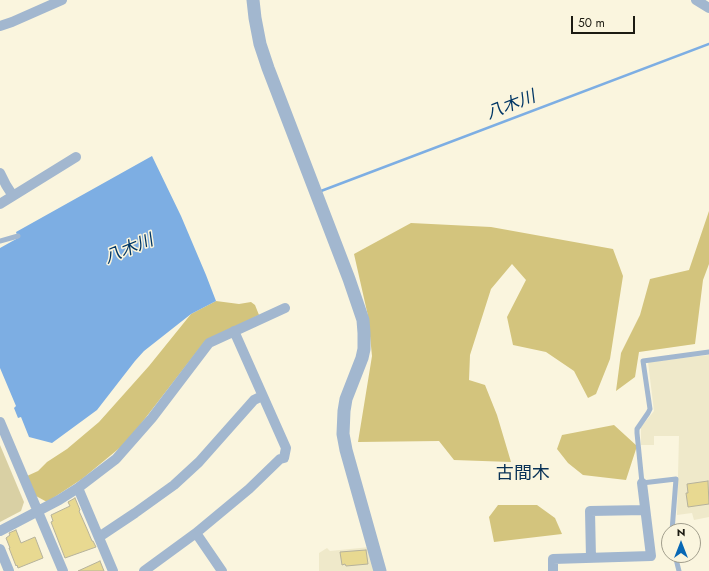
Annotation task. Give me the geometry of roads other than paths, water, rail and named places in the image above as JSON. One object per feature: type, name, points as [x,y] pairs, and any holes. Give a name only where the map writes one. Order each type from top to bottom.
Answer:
[{"type":"street","points":[[0,26],[62,0]]},
{"type":"street","points":[[253,0],[254,18],[260,44],[268,68],[363,320],[363,353],[346,399],[343,434],[346,450],[380,571]]},
{"type":"street","points":[[696,0],[709,8]]},
{"type":"street","points":[[0,204],[76,157]]},
{"type":"street","points":[[0,173],[13,196]]},
{"type":"street","points":[[0,531],[59,500],[78,488],[116,458],[152,418],[209,343],[285,308]]},
{"type":"street","points":[[144,571],[196,533],[249,489],[280,459],[284,458],[286,448],[234,331]]},
{"type":"street","points":[[99,537],[174,485],[199,462],[254,400],[262,396]]},
{"type":"street","points":[[0,422],[63,571]]},
{"type":"street","points":[[553,571],[553,558],[651,556],[642,483]]},
{"type":"street","points":[[78,488],[113,571]]},
{"type":"street","points":[[592,558],[590,511],[646,510]]},
{"type":"street","points":[[196,533],[222,571]]},
{"type":"street","points":[[0,549],[9,571]]},
{"type":"lane","points":[[0,241],[18,236]]},
{"type":"lane","points":[[673,523],[676,479],[642,483],[637,429],[650,409],[643,361],[709,352]]},
{"type":"water","points":[[152,156],[181,216],[216,301],[191,314],[144,351],[97,410],[52,443],[29,437],[21,417],[18,418],[14,408],[16,406],[0,368],[0,248],[18,238],[16,232]]},
{"type":"waterway","name":"八木川","points":[[321,191],[709,44]]},
{"type":"district","name":"古間木","points":[[523,475]]}]
